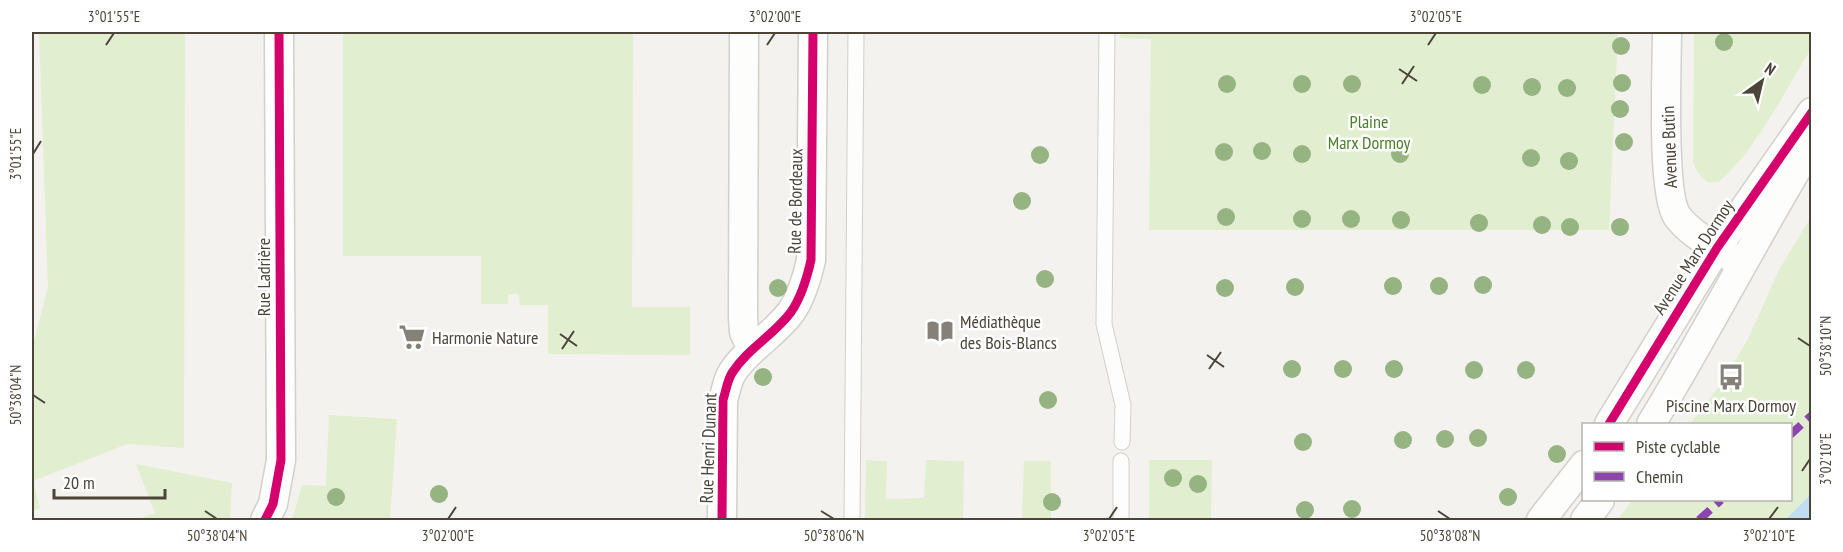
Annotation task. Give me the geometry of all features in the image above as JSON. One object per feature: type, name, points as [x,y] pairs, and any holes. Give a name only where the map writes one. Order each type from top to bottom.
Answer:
[{"type":"street","name":"Rue Ladrière","points":[[265,520],[273,504],[281,460],[279,32]]},
{"type":"street","points":[[744,32],[743,318],[744,332],[752,350]]},
{"type":"street","name":"Rue de Bordeaux","points":[[752,350],[790,312],[801,296],[811,260],[813,32]]},
{"type":"street","name":"Avenue Butin","points":[[1667,32],[1667,163],[1670,192],[1677,215],[1690,228],[1742,265]]},
{"type":"street","name":"Avenue Marx Dormoy","points":[[1611,423],[1717,248],[1812,112]]},
{"type":"street","points":[[1653,423],[1812,144]]},
{"type":"street","name":"Rue Henri Dunant","points":[[722,520],[723,400],[731,374],[752,350]]},
{"type":"street","points":[[1541,520],[1582,468]]},
{"type":"street","points":[[1585,520],[1599,501]]},
{"type":"lane","points":[[852,520],[856,32]]},
{"type":"lane","points":[[1107,32],[1104,324],[1123,405],[1122,442]]},
{"type":"lane","points":[[1121,461],[1121,520]]},
{"type":"green space","points":[[39,32],[185,32],[184,448],[127,444],[33,481],[40,508],[32,511],[32,349],[48,287]]},
{"type":"green space","points":[[343,32],[633,32],[632,307],[690,307],[690,355],[548,354],[548,305],[520,305],[519,294],[508,294],[508,304],[481,304],[481,256],[343,256]]},
{"type":"green space","name":"Plaine Marx Dormoy","points":[[1121,32],[1618,32],[1609,230],[1149,230],[1151,39],[1120,38]]},
{"type":"green space","points":[[1694,32],[1811,32],[1811,49],[1769,120],[1744,155],[1718,182],[1707,182],[1698,173],[1693,162]]},
{"type":"green space","points":[[1811,217],[1811,494],[1785,520],[1617,520],[1632,501],[1792,501],[1792,423],[1691,423],[1721,384],[1729,388],[1741,369],[1733,364],[1748,339],[1779,270]]},
{"type":"green space","points":[[329,415],[397,419],[390,520],[292,520],[302,485],[326,486]]},
{"type":"green space","points":[[866,460],[887,461],[886,499],[924,498],[926,460],[964,461],[963,519],[1022,519],[1024,461],[1051,461],[1051,520],[865,520]]},
{"type":"green space","points":[[1149,460],[1212,460],[1211,520],[1149,520]]},
{"type":"green space","points":[[136,464],[232,483],[230,520],[136,520],[155,513]]},
{"type":"water","points":[[1811,494],[1811,520],[1785,520]]},
{"type":"marked path","points":[[1792,433],[1812,415]]},
{"type":"marked path","points":[[1699,520],[1720,501]]},
{"type":"cycle path","points":[[265,520],[273,504],[281,460],[279,32]]},
{"type":"cycle path","points":[[722,520],[723,400],[728,383],[738,364],[791,312],[804,287],[811,260],[813,32]]},
{"type":"cycle path","points":[[1610,423],[1717,248],[1812,112]]},
{"type":"place","name":"Médiathèque des Bois-Blancs","points":[[940,331]]},
{"type":"place","name":"Harmonie Nature","points":[[412,337]]},
{"type":"place","name":"Piscine Marx Dormoy","points":[[1731,377]]}]
